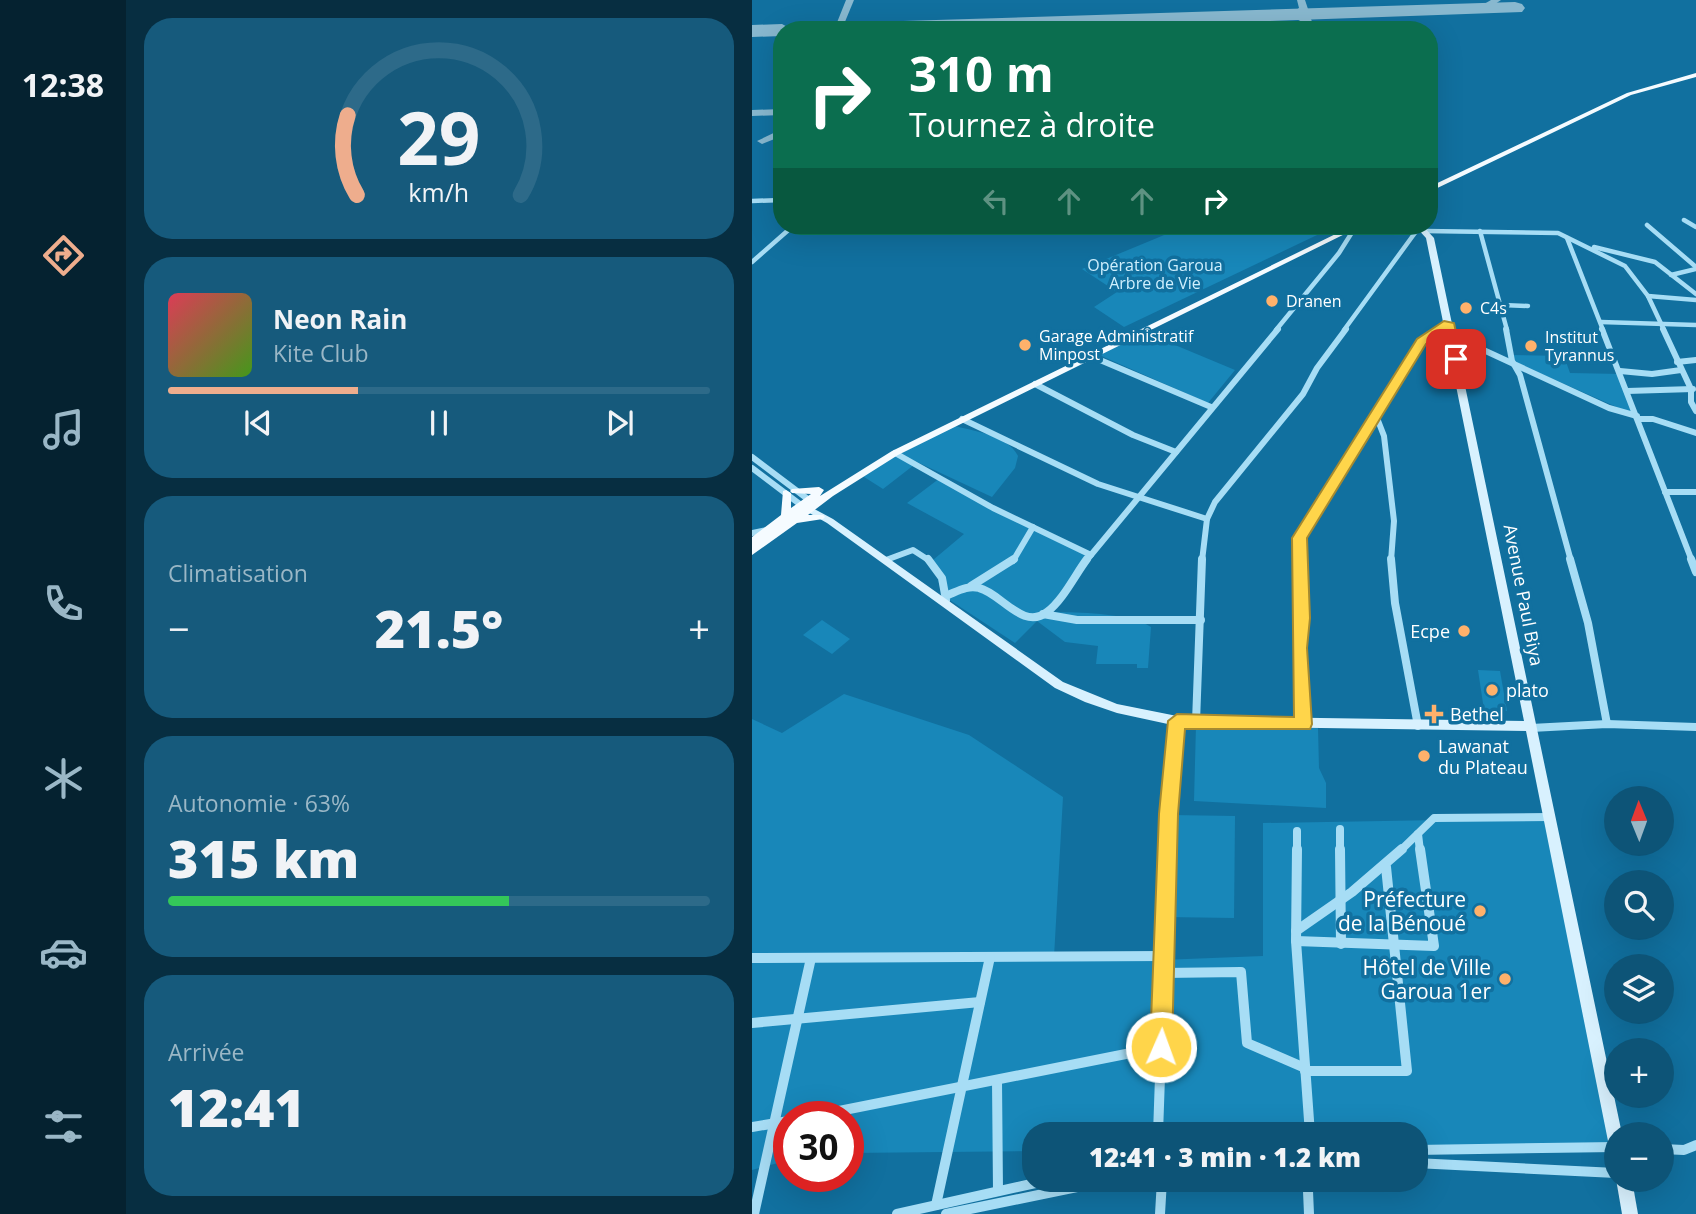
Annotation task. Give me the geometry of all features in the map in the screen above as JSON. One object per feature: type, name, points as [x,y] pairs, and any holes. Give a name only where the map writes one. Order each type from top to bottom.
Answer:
[{"type":"main road","points":[[1438,184],[1629,94],[1695,74]]},
{"type":"main road","points":[[752,551],[788,519],[903,442],[1214,294],[1329,235]]},
{"type":"main road","points":[[788,519],[790,492],[828,491],[895,453],[1338,235]]},
{"type":"main road","name":"Avenue Paul Biya","points":[[1428,235],[1612,1122]]},
{"type":"main road","points":[[825,517],[828,491]]},
{"type":"main road","points":[[808,505],[946,598],[1059,685],[1096,704],[1127,714],[1196,722],[1530,726]]},
{"type":"main road","points":[[752,542],[788,519],[825,517]]},
{"type":"main road","points":[[1626,1192],[1630,1214]]},
{"type":"street","points":[[752,201],[773,200]]},
{"type":"street","points":[[1684,219],[1695,227]]},
{"type":"street","points":[[1647,225],[1695,268]]},
{"type":"street","points":[[1438,229],[1550,232],[1586,246],[1629,269],[1648,296],[1681,370],[1693,389],[1691,402],[1695,411]]},
{"type":"street","points":[[1480,231],[1502,305],[1512,361],[1520,375],[1588,623],[1607,724]]},
{"type":"street","points":[[752,262],[783,235]]},
{"type":"street","points":[[1043,614],[1060,597],[1211,407],[1339,253],[1350,235]]},
{"type":"street","points":[[1196,722],[1202,563],[1207,519],[1222,494],[1303,394],[1317,368],[1417,235]]},
{"type":"street","points":[[1567,238],[1695,572]]},
{"type":"street","points":[[1586,246],[1616,250],[1634,258],[1655,262],[1695,293]]},
{"type":"street","points":[[1671,275],[1695,268]]},
{"type":"street","points":[[1648,296],[1695,300]]},
{"type":"street","points":[[1502,305],[1528,306]]},
{"type":"street","points":[[1601,322],[1695,325]]},
{"type":"street","points":[[1304,724],[1299,648],[1302,618],[1299,538],[1377,418],[1381,402],[1425,338],[1449,329],[1609,408],[1695,433]]},
{"type":"street","points":[[1093,357],[1211,407]]},
{"type":"street","points":[[1678,362],[1695,360]]},
{"type":"street","points":[[1620,371],[1652,374],[1681,370]]},
{"type":"street","points":[[1036,384],[1133,435],[1176,452]]},
{"type":"street","points":[[1627,391],[1693,389]]},
{"type":"street","points":[[1377,418],[1384,436],[1394,522],[1391,557],[1395,603],[1418,726]]},
{"type":"street","points":[[963,419],[1098,484],[1207,519]]},
{"type":"street","points":[[895,453],[1091,555]]},
{"type":"street","points":[[752,457],[790,492]]},
{"type":"street","points":[[752,468],[808,505]]},
{"type":"street","points":[[1665,492],[1695,492]]},
{"type":"street","points":[[886,560],[908,550],[919,552],[939,576],[946,598],[1012,562],[1033,527]]},
{"type":"street","points":[[752,533],[767,530]]},
{"type":"street","points":[[970,587],[985,591],[1022,614],[1043,614],[1077,620],[1201,621]]},
{"type":"street","points":[[1159,1122],[1169,814],[1177,721]]},
{"type":"street","points":[[1530,726],[1607,724],[1695,727]]},
{"type":"street","points":[[1296,936],[1386,867],[1434,818],[1550,818]]},
{"type":"street","points":[[1340,829],[1341,944]]},
{"type":"street","points":[[1297,831],[1296,936],[1309,1122]]},
{"type":"street","points":[[1296,936],[1341,944],[1434,946],[1418,834]]},
{"type":"street","points":[[1163,973],[1241,972],[1247,1042],[1305,1070],[1407,1071],[1386,867]]},
{"type":"street","points":[[752,958],[1164,956]]},
{"type":"street","points":[[936,1205],[990,957]]},
{"type":"street","points":[[779,1101],[811,958]]},
{"type":"street","points":[[752,1023],[980,1002]]},
{"type":"street","points":[[864,1107],[1161,1047]]},
{"type":"street","points":[[997,1081],[998,1191]]},
{"type":"street","points":[[752,1127],[773,1124]]},
{"type":"street","points":[[754,1214],[773,1128]]},
{"type":"street","points":[[1674,1150],[1684,1150],[1695,1145]]},
{"type":"street","points":[[1428,1150],[1604,1147]]},
{"type":"street","points":[[1428,1164],[1604,1172]]},
{"type":"street","points":[[897,1214],[1022,1186]]},
{"type":"street","points":[[946,1214],[1053,1192]]},
{"type":"street","points":[[1160,1214],[1161,1192]]},
{"type":"street","points":[[1306,1192],[1308,1214]]},
{"type":"green space","name":"Opération Garoua Arbre de Vie","points":[[1164,235],[1317,235],[1124,327],[1094,307],[1117,292],[1082,269]]},
{"type":"green space","points":[[1139,335],[1151,335],[1235,370],[1208,403],[1097,354]]},
{"type":"green space","points":[[1512,355],[1564,356],[1570,373],[1621,374],[1637,416],[1512,361]]},
{"type":"green space","points":[[951,425],[998,438],[1018,456],[1015,468],[992,497],[900,454]]},
{"type":"green space","points":[[896,455],[914,465],[883,489],[861,475]]},
{"type":"green space","points":[[940,478],[1088,554],[1045,613],[1115,616],[1151,627],[1148,668],[1137,668],[1137,664],[1096,664],[1098,646],[1065,642],[1037,621],[1015,643],[942,595],[933,560],[964,534],[907,503]]},
{"type":"green space","points":[[822,620],[850,639],[832,654],[803,635]]},
{"type":"green space","name":"plato","points":[[1478,670],[1500,671],[1507,711],[1484,710]]},
{"type":"green space","points":[[844,694],[969,735],[1063,797],[1054,957],[1161,960],[1263,956],[1263,823],[1550,818],[1604,1087],[1604,1108],[1608,1108],[1611,1122],[1604,1122],[1604,1147],[1428,1148],[1428,1122],[1022,1122],[1022,1151],[864,1153],[864,1101],[773,1101],[773,1164],[752,1170],[752,719],[782,733]]},
{"type":"green space","points":[[1196,725],[1318,728],[1319,768],[1326,783],[1326,808],[1194,801]]},
{"type":"green space","points":[[1171,815],[1235,816],[1234,918],[1166,917]]},
{"type":"taxiway","points":[[841,21],[850,0]]},
{"type":"taxiway","points":[[1301,0],[1304,9],[1293,15],[1308,21]]},
{"type":"taxiway","points":[[1482,9],[1497,0]]},
{"type":"taxiway","points":[[752,113],[773,112]]},
{"type":"taxiway","points":[[762,141],[773,136]]},
{"type":"runway","points":[[1095,21],[1515,8]]},
{"type":"runway","points":[[752,31],[773,30]]},
{"type":"place","name":"Dranen","points":[[1272,301]]},
{"type":"place","name":"C4s","points":[[1466,308]]},
{"type":"place","name":"Garage Administratif Minpost","points":[[1025,345]]},
{"type":"place","name":"Institut Tyrannus","points":[[1531,346]]},
{"type":"place","name":"Ecpe","points":[[1464,631]]},
{"type":"place","name":"plato","points":[[1492,690]]},
{"type":"place","name":"Bethel","points":[[1434,714]]},
{"type":"place","name":"Lawanat du Plateau","points":[[1424,756]]},
{"type":"place","name":"Préfecture de la Bénoué","points":[[1480,911]]},
{"type":"place","name":"Hôtel de Ville Garoua 1er","points":[[1505,979]]},
{"type":"route","points":[[1161,1047],[1169,814],[1177,721],[1304,724],[1299,648],[1302,618],[1299,538],[1340,471],[1377,418],[1381,402],[1392,383],[1422,341],[1448,323],[1456,359]]}]
